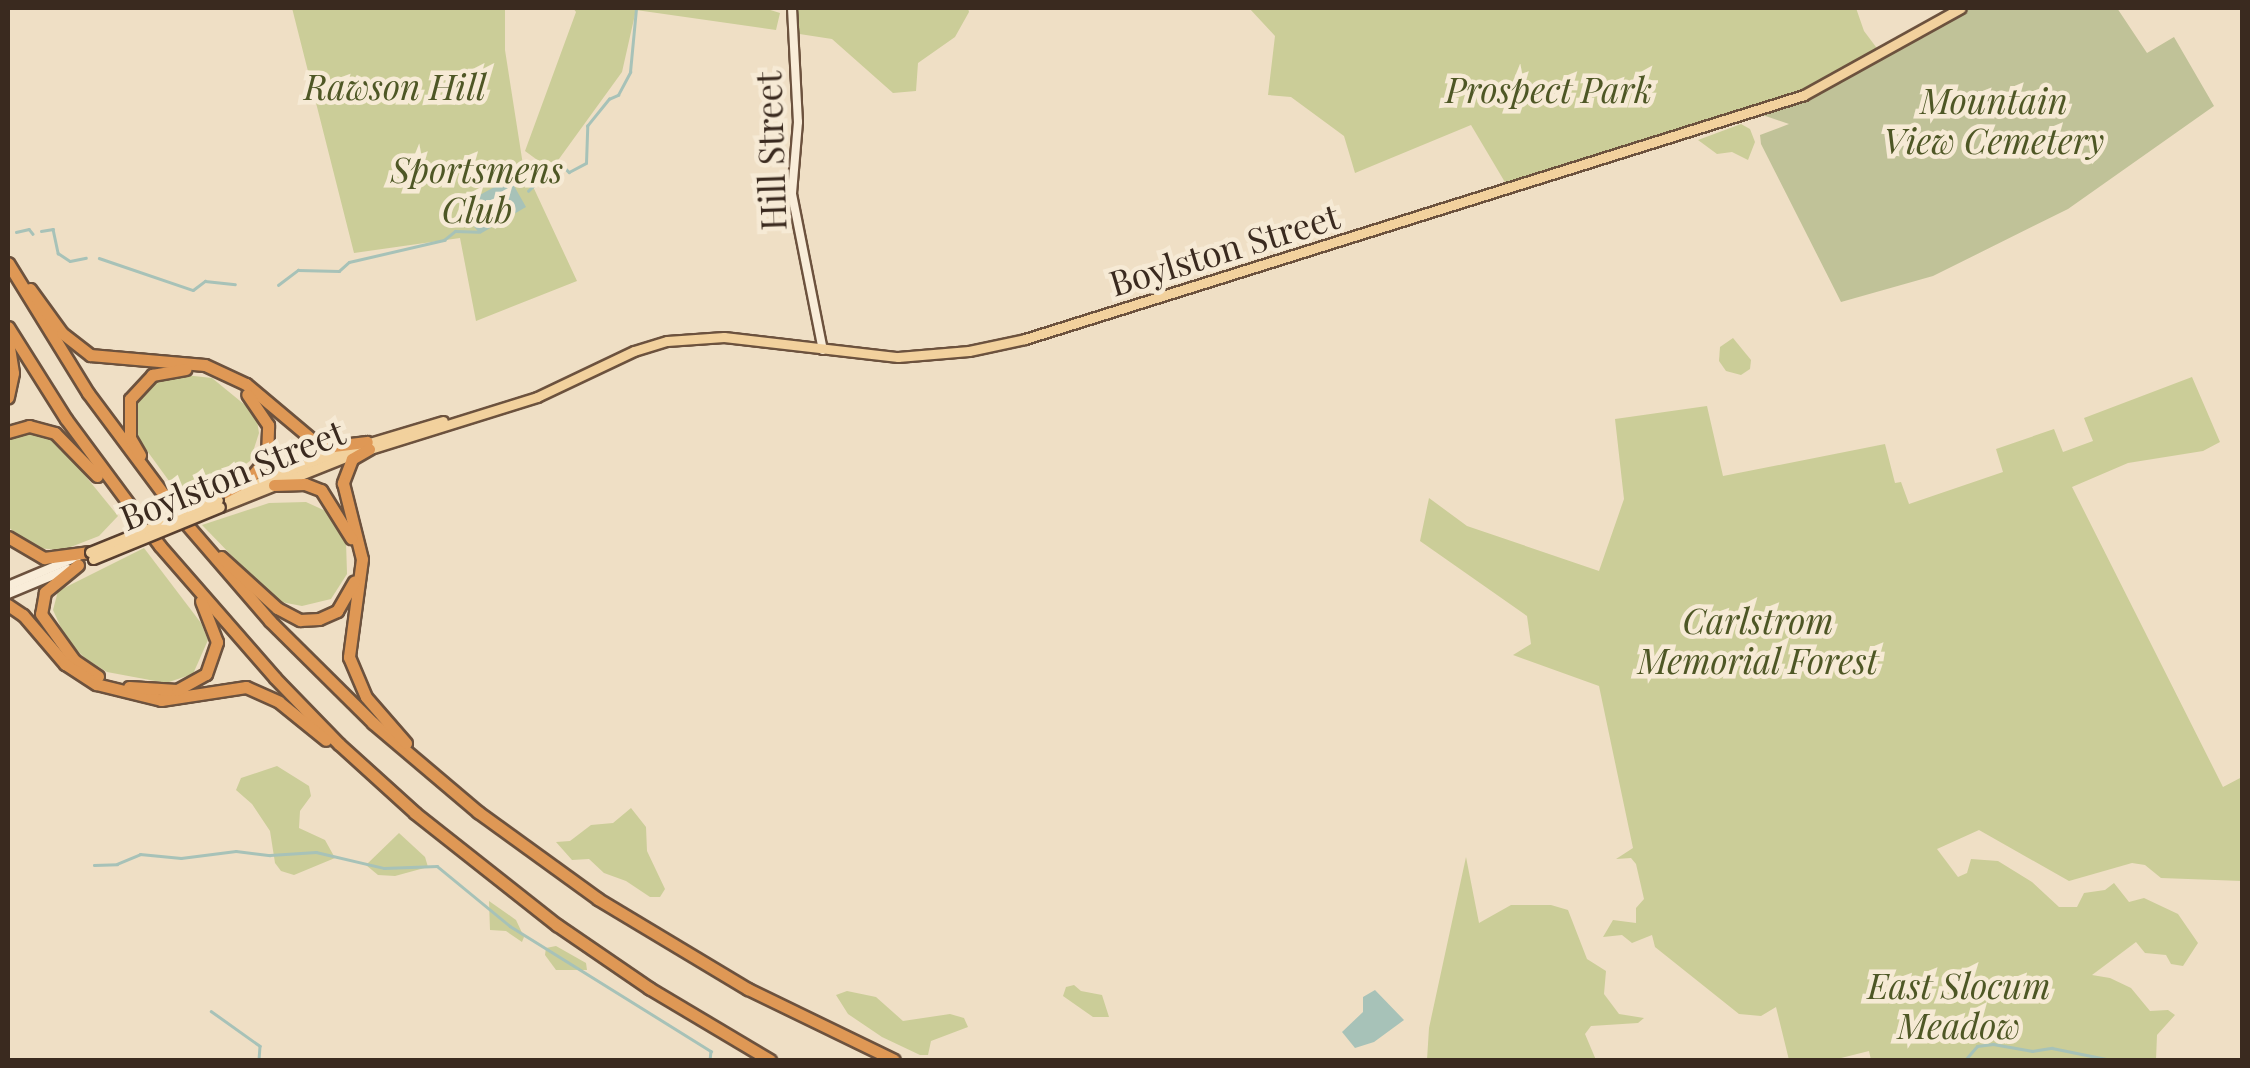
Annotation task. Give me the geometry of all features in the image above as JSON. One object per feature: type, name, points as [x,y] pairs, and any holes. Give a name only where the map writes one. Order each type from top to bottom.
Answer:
[{"type":"highway","points":[[8,254],[62,333],[90,355],[205,366],[246,384],[315,442],[368,445]]},
{"type":"highway","points":[[8,264],[67,361],[190,528],[299,651],[439,780],[533,854],[643,928],[762,997],[894,1060]]},
{"type":"highway","points":[[8,327],[66,419],[195,588],[299,704],[393,793]]},
{"type":"highway","points":[[8,341],[13,367],[8,397]]},
{"type":"highway","points":[[172,506],[130,438],[127,413],[140,383],[168,369],[202,372],[230,382],[255,400],[268,425],[270,446],[262,466],[218,501],[196,508]]},
{"type":"highway","points":[[8,432],[29,426],[55,432],[144,525]]},
{"type":"highway","points":[[368,445],[354,456],[342,483],[362,559],[349,657],[366,697],[439,780]]},
{"type":"highway","points":[[190,528],[284,613],[306,620],[333,614],[346,602],[354,580],[355,554],[346,526],[330,500],[316,487],[274,485]]},
{"type":"highway","points":[[8,538],[41,558],[91,555]]},
{"type":"highway","points":[[78,565],[45,592],[42,619],[80,666],[102,679],[139,690],[183,689],[200,680],[212,666],[216,636],[195,588]]},
{"type":"highway","points":[[8,606],[24,616],[65,664],[112,690],[161,700],[239,686],[270,696],[588,947],[770,1060]]},
{"type":"main road","name":"Boylston Street","points":[[91,555],[218,501],[368,445],[541,396],[636,349],[670,340],[728,337],[824,350],[928,356],[1032,338],[1816,91],[1961,8]]},
{"type":"main road","name":"Boylston Street","points":[[218,501],[274,485],[368,445]]},
{"type":"main road","name":"Boylston Street","points":[[78,565],[91,555],[196,508]]},
{"type":"street","name":"Hill Street","points":[[792,8],[798,116],[792,204],[824,350]]},
{"type":"street","name":"Boylston Street","points":[[8,586],[91,555]]},
{"type":"street","name":"Boylston Street","points":[[8,594],[78,565]]},
{"type":"green space","name":"Rawson Hill","points":[[292,8],[505,8],[505,50],[523,165],[577,281],[476,321],[460,238],[354,253]]},
{"type":"green space","points":[[573,8],[764,8],[780,13],[776,30],[636,10],[622,72],[551,170],[525,151],[576,12]]},
{"type":"green space","points":[[792,8],[968,8],[969,12],[955,37],[918,63],[916,91],[893,93],[832,39],[793,33]]},
{"type":"green space","name":"Prospect Park","points":[[1249,8],[1856,8],[1864,31],[1882,55],[1816,91],[1509,189],[1471,125],[1355,173],[1344,136],[1291,97],[1268,95],[1275,36]]},
{"type":"green space","name":"Mountain View Cemetery","points":[[1961,8],[2117,8],[2147,53],[2174,37],[2214,106],[2068,209],[1933,276],[1841,302],[1761,144],[1760,135],[1789,124],[1754,112],[1816,91]]},
{"type":"green space","points":[[1741,124],[1750,129],[1755,142],[1748,160],[1732,152],[1717,154],[1698,140]]},
{"type":"green space","points":[[1733,338],[1751,360],[1750,369],[1741,375],[1726,371],[1719,361],[1720,347]]},
{"type":"green space","points":[[167,373],[212,378],[256,414],[259,433],[250,461],[224,479],[180,496],[137,437],[135,420],[136,398],[146,383]]},
{"type":"green space","points":[[2192,377],[2220,442],[2203,451],[2128,463],[2072,487],[2223,787],[2242,777],[2242,881],[2161,878],[2145,865],[2132,863],[2069,881],[1979,830],[1937,849],[1958,877],[1967,873],[1971,859],[1998,861],[2032,882],[2059,907],[2077,907],[2084,893],[2105,890],[2114,883],[2129,902],[2144,898],[2178,914],[2198,943],[2183,966],[2171,964],[2166,955],[2145,953],[2136,942],[2092,975],[2131,988],[2150,1011],[2168,1010],[2175,1015],[2157,1035],[2156,1060],[1871,1060],[1869,1051],[1833,1060],[1789,1060],[1776,1007],[1761,1016],[1739,1014],[1655,947],[1652,935],[1632,943],[1622,935],[1603,937],[1613,920],[1636,923],[1636,908],[1644,899],[1636,864],[1631,858],[1616,859],[1633,848],[1599,686],[1513,655],[1531,644],[1527,616],[1420,541],[1429,498],[1467,526],[1599,571],[1624,499],[1615,419],[1707,406],[1723,476],[1885,444],[1895,483],[1901,482],[1909,504],[2003,472],[1996,449],[2054,429],[2063,452],[2093,441],[2084,418]]},
{"type":"green space","points":[[36,431],[57,441],[118,516],[99,536],[63,550],[35,548],[8,527],[8,439],[15,433]]},
{"type":"green space","points":[[306,502],[330,513],[346,542],[347,574],[331,599],[302,606],[276,601],[202,525],[269,503]]},
{"type":"green space","points":[[144,548],[201,623],[208,640],[193,674],[166,683],[107,672],[86,659],[67,641],[53,610],[58,591]]},
{"type":"green space","points":[[277,766],[309,786],[311,796],[300,811],[299,828],[325,840],[335,858],[294,875],[281,871],[275,863],[270,831],[252,804],[236,790],[241,778]]},
{"type":"green space","points":[[631,808],[646,827],[647,851],[665,889],[660,897],[650,897],[626,881],[604,873],[589,859],[572,860],[556,842],[570,841],[591,825],[613,823]]},
{"type":"green space","points":[[399,833],[425,857],[428,867],[395,876],[378,875],[366,865]]},
{"type":"green space","points":[[1466,857],[1479,923],[1511,905],[1551,905],[1568,910],[1587,959],[1606,971],[1604,994],[1619,1014],[1644,1018],[1638,1023],[1591,1026],[1585,1034],[1596,1060],[1427,1060],[1429,1028]]},
{"type":"green space","points":[[489,901],[516,920],[524,937],[522,942],[506,931],[490,930]]},
{"type":"green space","points":[[556,946],[586,963],[587,970],[556,970],[545,955],[546,948]]},
{"type":"green space","points":[[1074,985],[1081,991],[1102,995],[1109,1017],[1093,1017],[1063,996],[1066,987]]},
{"type":"green space","points":[[847,991],[876,997],[903,1021],[950,1014],[964,1018],[968,1027],[931,1041],[928,1055],[920,1055],[882,1037],[848,1014],[836,995]]},
{"type":"shaded area","points":[[500,184],[513,184],[526,207],[480,234],[472,224],[476,197]]},
{"type":"shaded area","points":[[1375,990],[1404,1020],[1374,1042],[1355,1048],[1342,1032],[1363,1012],[1363,997]]},
{"type":"waterway","points":[[528,191],[553,167],[562,165],[569,172],[586,163],[587,126],[609,99],[618,95],[630,72],[636,8]]},
{"type":"waterway","points":[[16,232],[29,229],[33,234]]},
{"type":"waterway","points":[[41,231],[53,229],[58,253],[70,261],[86,258]]},
{"type":"waterway","points":[[278,285],[298,270],[339,271],[349,262],[444,240],[455,231],[478,232]]},
{"type":"waterway","points":[[99,258],[193,290],[205,281],[235,284]]},
{"type":"waterway","points":[[94,865],[117,864],[140,854],[181,858],[236,851],[270,855],[316,852],[384,868],[437,866],[510,926],[711,1051],[710,1060]]},
{"type":"waterway","points":[[211,1011],[260,1046],[259,1060]]},
{"type":"waterway","points":[[1965,1060],[1977,1046],[1993,1044],[2032,1051],[2052,1048],[2111,1060]]},
{"type":"park label","name":"Sportsmens Club","points":[[477,189]]},
{"type":"park label","name":"Carlstrom Memorial Forest","points":[[1758,640]]},
{"type":"park label","name":"East Slocum Meadow","points":[[1959,1005]]}]
